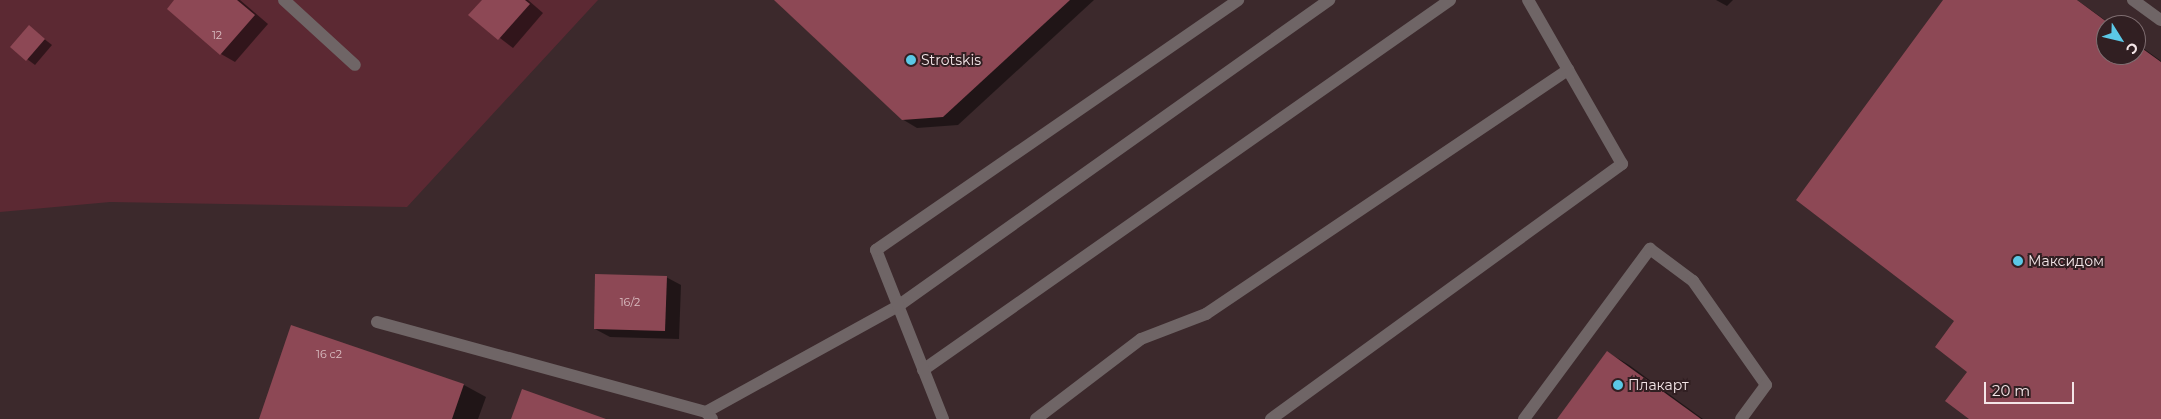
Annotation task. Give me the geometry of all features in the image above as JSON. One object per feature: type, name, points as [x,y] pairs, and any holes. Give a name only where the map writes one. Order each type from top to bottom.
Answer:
[{"type":"lane","points":[[284,0],[355,65]]},
{"type":"lane","points":[[943,419],[876,250],[1238,0]]},
{"type":"lane","points":[[377,322],[709,415],[898,306],[1329,0]]},
{"type":"lane","points":[[924,370],[1450,0]]},
{"type":"lane","points":[[1271,419],[1622,164],[1528,0]]},
{"type":"lane","points":[[2133,0],[2161,20]]},
{"type":"lane","points":[[1036,419],[1141,340],[1206,314],[1568,70]]},
{"type":"lane","points":[[1524,419],[1650,249],[1693,281],[1766,385],[1741,419]]},
{"type":"shaded area","points":[[0,0],[598,0],[407,207],[110,202],[0,212]]},
{"type":"building","points":[[174,0],[237,0],[255,15],[220,55],[167,9]]},
{"type":"building","points":[[482,0],[525,0],[530,4],[498,40],[468,15]]},
{"type":"building","points":[[774,0],[1070,0],[943,117],[902,120]]},
{"type":"building","name":"Максидом","points":[[1943,0],[2077,0],[2097,15],[2096,65],[2146,65],[2146,51],[2161,62],[2161,419],[1969,419],[1945,401],[1967,372],[1935,347],[1954,321],[1796,200]]},
{"type":"building","points":[[29,25],[45,39],[26,61],[10,47]]},
{"type":"building","points":[[595,274],[667,276],[665,331],[594,329]]},
{"type":"building","points":[[291,325],[464,384],[452,419],[259,419]]},
{"type":"building","name":"Плакарт","points":[[1607,351],[1701,419],[1557,419]]},
{"type":"building","points":[[522,389],[606,419],[511,419]]},
{"type":"place","name":"Strotskis","points":[[911,60]]},
{"type":"place","name":"Максидом","points":[[2018,261]]},
{"type":"place","name":"Плакарт","points":[[1618,385]]}]
